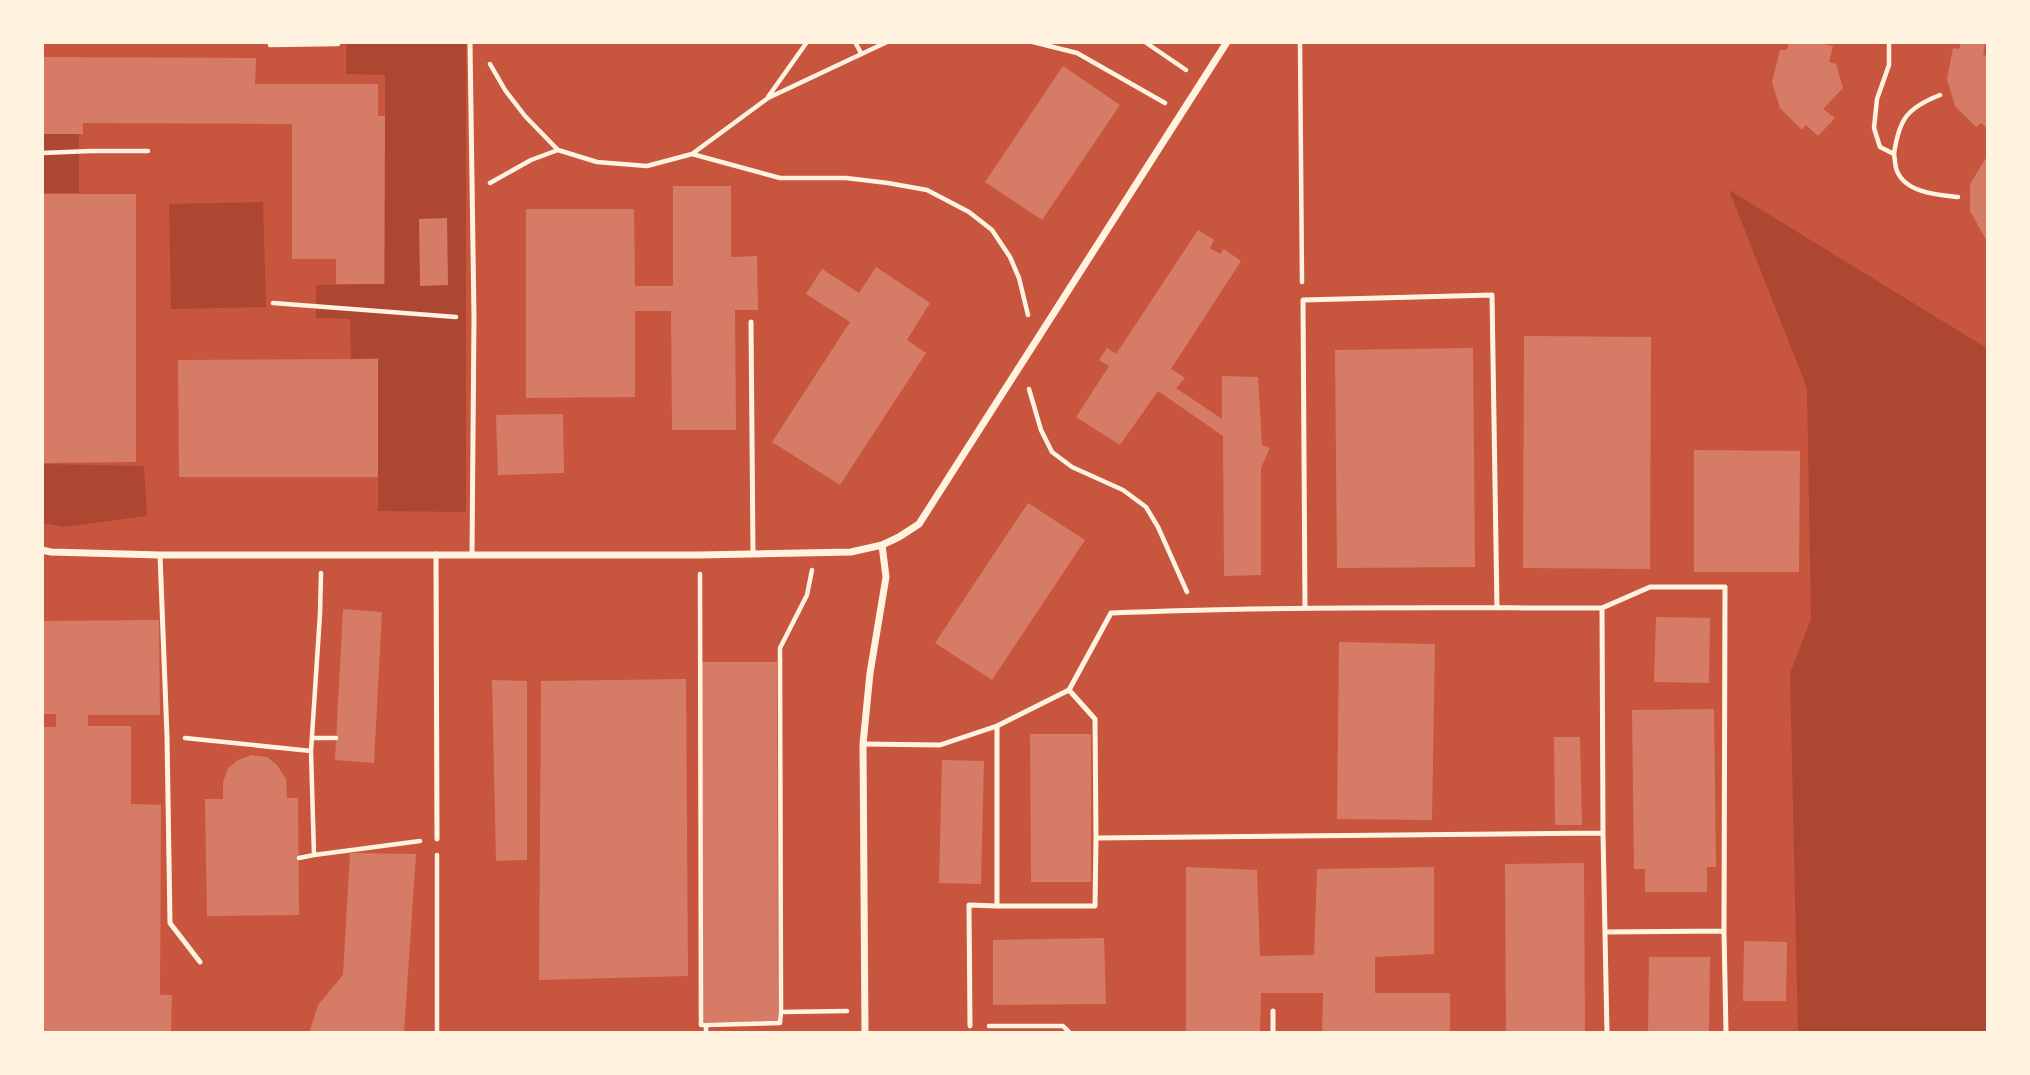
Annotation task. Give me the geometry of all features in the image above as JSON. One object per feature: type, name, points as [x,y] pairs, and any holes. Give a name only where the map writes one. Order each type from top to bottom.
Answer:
[{"type":"street","points":[[42,550],[160,555],[699,555],[851,552],[881,545],[919,524],[1227,42]]},
{"type":"street","points":[[865,1033],[863,744],[870,673],[886,577],[881,545]]},
{"type":"lane","points":[[470,42],[474,318],[472,554]]},
{"type":"lane","points":[[1305,608],[1303,300],[1492,295],[1497,608]]},
{"type":"lane","points":[[751,322],[754,554]]},
{"type":"lane","points":[[436,554],[437,839]]},
{"type":"lane","points":[[160,555],[170,923],[200,962]]},
{"type":"lane","points":[[863,744],[940,745],[996,726],[1069,690],[1111,613],[1194,609],[1602,608],[1650,587],[1726,587],[1726,1033]]},
{"type":"lane","points":[[1602,608],[1607,1033]]},
{"type":"lane","points":[[970,1026],[969,905],[1094,906],[1095,719],[1069,690]]},
{"type":"lane","points":[[996,726],[997,906]]},
{"type":"lane","points":[[1096,838],[1603,833]]},
{"type":"lane","points":[[1605,932],[1724,931]]},
{"type":"lane","points":[[1273,1012],[1273,1033]]},
{"type":"path","points":[[270,45],[338,42]]},
{"type":"path","points":[[768,98],[807,42]]},
{"type":"path","points":[[855,42],[861,52]]},
{"type":"path","points":[[485,54],[505,90],[525,116],[558,150],[597,162],[648,166],[692,154],[768,98],[887,42]]},
{"type":"path","points":[[1033,42],[1077,53],[1181,112]]},
{"type":"path","points":[[1145,42],[1202,80]]},
{"type":"path","points":[[1300,42],[1303,300]]},
{"type":"path","points":[[1889,42],[1889,65],[1877,99],[1874,128],[1880,147],[1895,154]]},
{"type":"path","points":[[1940,95],[1921,103],[1908,114],[1897,132],[1897,173],[1911,187],[1932,195],[1958,197]]},
{"type":"path","points":[[471,196],[531,160],[558,150]]},
{"type":"path","points":[[42,153],[148,152]]},
{"type":"path","points":[[692,154],[780,178],[846,178],[927,190],[969,212],[992,230],[1010,257],[1019,278],[1028,317]]},
{"type":"path","points":[[273,303],[474,318]]},
{"type":"path","points":[[1023,363],[1041,430],[1052,452],[1072,467],[1123,490],[1146,507],[1194,609]]},
{"type":"path","points":[[699,555],[701,1025],[706,1025],[780,1023],[780,648],[807,595],[815,552]]},
{"type":"path","points":[[314,855],[311,751],[320,602]]},
{"type":"path","points":[[167,737],[311,751]]},
{"type":"path","points":[[313,738],[336,738]]},
{"type":"path","points":[[299,858],[437,839],[437,1033]]},
{"type":"path","points":[[781,1012],[865,1011]]},
{"type":"path","points":[[706,1025],[706,1033]]},
{"type":"path","points":[[970,1026],[1063,1026],[1070,1033]]},
{"type":"shaded area","points":[[85,42],[466,42],[466,512],[378,511],[378,358],[351,359],[350,319],[316,318],[316,285],[385,284],[385,75],[346,74],[346,44]]},
{"type":"shaded area","points":[[42,134],[79,134],[79,193],[42,193]]},
{"type":"shaded area","points":[[1729,190],[1988,349],[1988,1033],[1798,1033],[1790,673],[1811,619],[1807,388]]},
{"type":"shaded area","points":[[263,202],[266,307],[171,309],[169,204]]},
{"type":"shaded area","points":[[42,464],[144,466],[147,516],[64,527],[42,523]]},
{"type":"building","points":[[1789,42],[1814,42],[1833,46],[1829,62],[1836,64],[1843,88],[1823,109],[1835,118],[1818,136],[1806,125],[1802,130],[1780,108],[1772,82],[1780,50],[1787,50]]},
{"type":"building","points":[[1961,42],[1985,42],[1983,55],[1988,56],[1988,129],[1981,123],[1976,127],[1955,106],[1947,79],[1953,48],[1959,49]]},
{"type":"building","points":[[42,57],[256,58],[255,84],[378,84],[378,116],[385,116],[384,284],[336,284],[336,259],[292,259],[292,124],[83,123],[83,134],[42,134]]},
{"type":"building","points":[[1063,66],[1120,105],[1042,220],[985,182]]},
{"type":"building","points":[[1986,158],[1988,243],[1970,211],[1970,184]]},
{"type":"building","points":[[673,186],[731,186],[731,257],[757,256],[758,310],[735,310],[736,430],[672,430],[671,311],[635,311],[635,397],[526,398],[526,209],[634,209],[635,286],[673,286]]},
{"type":"building","points":[[42,194],[136,194],[136,462],[42,463]]},
{"type":"building","points":[[447,218],[448,285],[420,286],[419,219]]},
{"type":"building","points":[[1198,230],[1214,240],[1210,248],[1220,254],[1224,249],[1241,261],[1171,369],[1185,378],[1176,388],[1222,419],[1222,376],[1258,377],[1262,445],[1270,448],[1261,468],[1261,575],[1224,576],[1223,436],[1158,391],[1120,445],[1076,417],[1109,366],[1099,360],[1107,348],[1116,354]]},
{"type":"building","points":[[876,267],[930,303],[907,340],[926,353],[840,485],[772,442],[850,322],[806,294],[822,269],[859,293]]},
{"type":"building","points":[[1524,336],[1651,337],[1650,569],[1523,568]]},
{"type":"building","points":[[1473,348],[1475,567],[1337,568],[1335,350]]},
{"type":"building","points":[[378,359],[378,477],[179,477],[178,360]]},
{"type":"building","points":[[563,414],[564,473],[498,475],[496,415]]},
{"type":"building","points":[[1694,450],[1800,451],[1799,572],[1694,572]]},
{"type":"building","points":[[1028,503],[1085,540],[992,680],[935,643]]},
{"type":"building","points":[[343,609],[382,612],[374,763],[335,760]]},
{"type":"building","points":[[1656,617],[1710,618],[1709,683],[1654,682]]},
{"type":"building","points":[[159,620],[160,715],[88,715],[88,726],[131,726],[131,804],[161,805],[160,995],[172,995],[171,1033],[42,1033],[42,727],[56,727],[56,714],[42,714],[42,621]]},
{"type":"building","points":[[1339,642],[1435,644],[1432,820],[1337,819]]},
{"type":"building","points":[[701,662],[777,662],[778,1022],[702,1022]]},
{"type":"building","points":[[686,679],[688,976],[539,980],[541,681]]},
{"type":"building","points":[[492,680],[527,681],[527,860],[496,861]]},
{"type":"building","points":[[1714,709],[1716,867],[1707,867],[1707,892],[1645,892],[1645,869],[1634,869],[1632,710]]},
{"type":"building","points":[[1030,734],[1091,734],[1091,882],[1031,882]]},
{"type":"building","points":[[1554,737],[1580,737],[1582,825],[1555,825]]},
{"type":"building","points":[[251,755],[267,757],[277,765],[286,779],[287,798],[298,798],[299,915],[207,916],[205,799],[223,799],[223,782],[228,768]]},
{"type":"building","points":[[942,760],[984,761],[981,884],[939,883]]},
{"type":"building","points":[[350,853],[416,854],[404,1033],[309,1033],[318,1005],[343,975]]},
{"type":"building","points":[[1584,863],[1585,1033],[1506,1033],[1505,864]]},
{"type":"building","points":[[1186,867],[1257,870],[1260,956],[1314,955],[1317,869],[1434,867],[1434,954],[1375,957],[1375,993],[1450,993],[1450,1033],[1322,1033],[1323,993],[1261,993],[1260,1033],[1186,1033]]},
{"type":"building","points":[[1104,938],[1106,1004],[993,1005],[993,940]]},
{"type":"building","points":[[1744,941],[1787,942],[1786,1001],[1743,1001]]},
{"type":"building","points":[[1649,957],[1710,957],[1709,1033],[1648,1033]]}]
